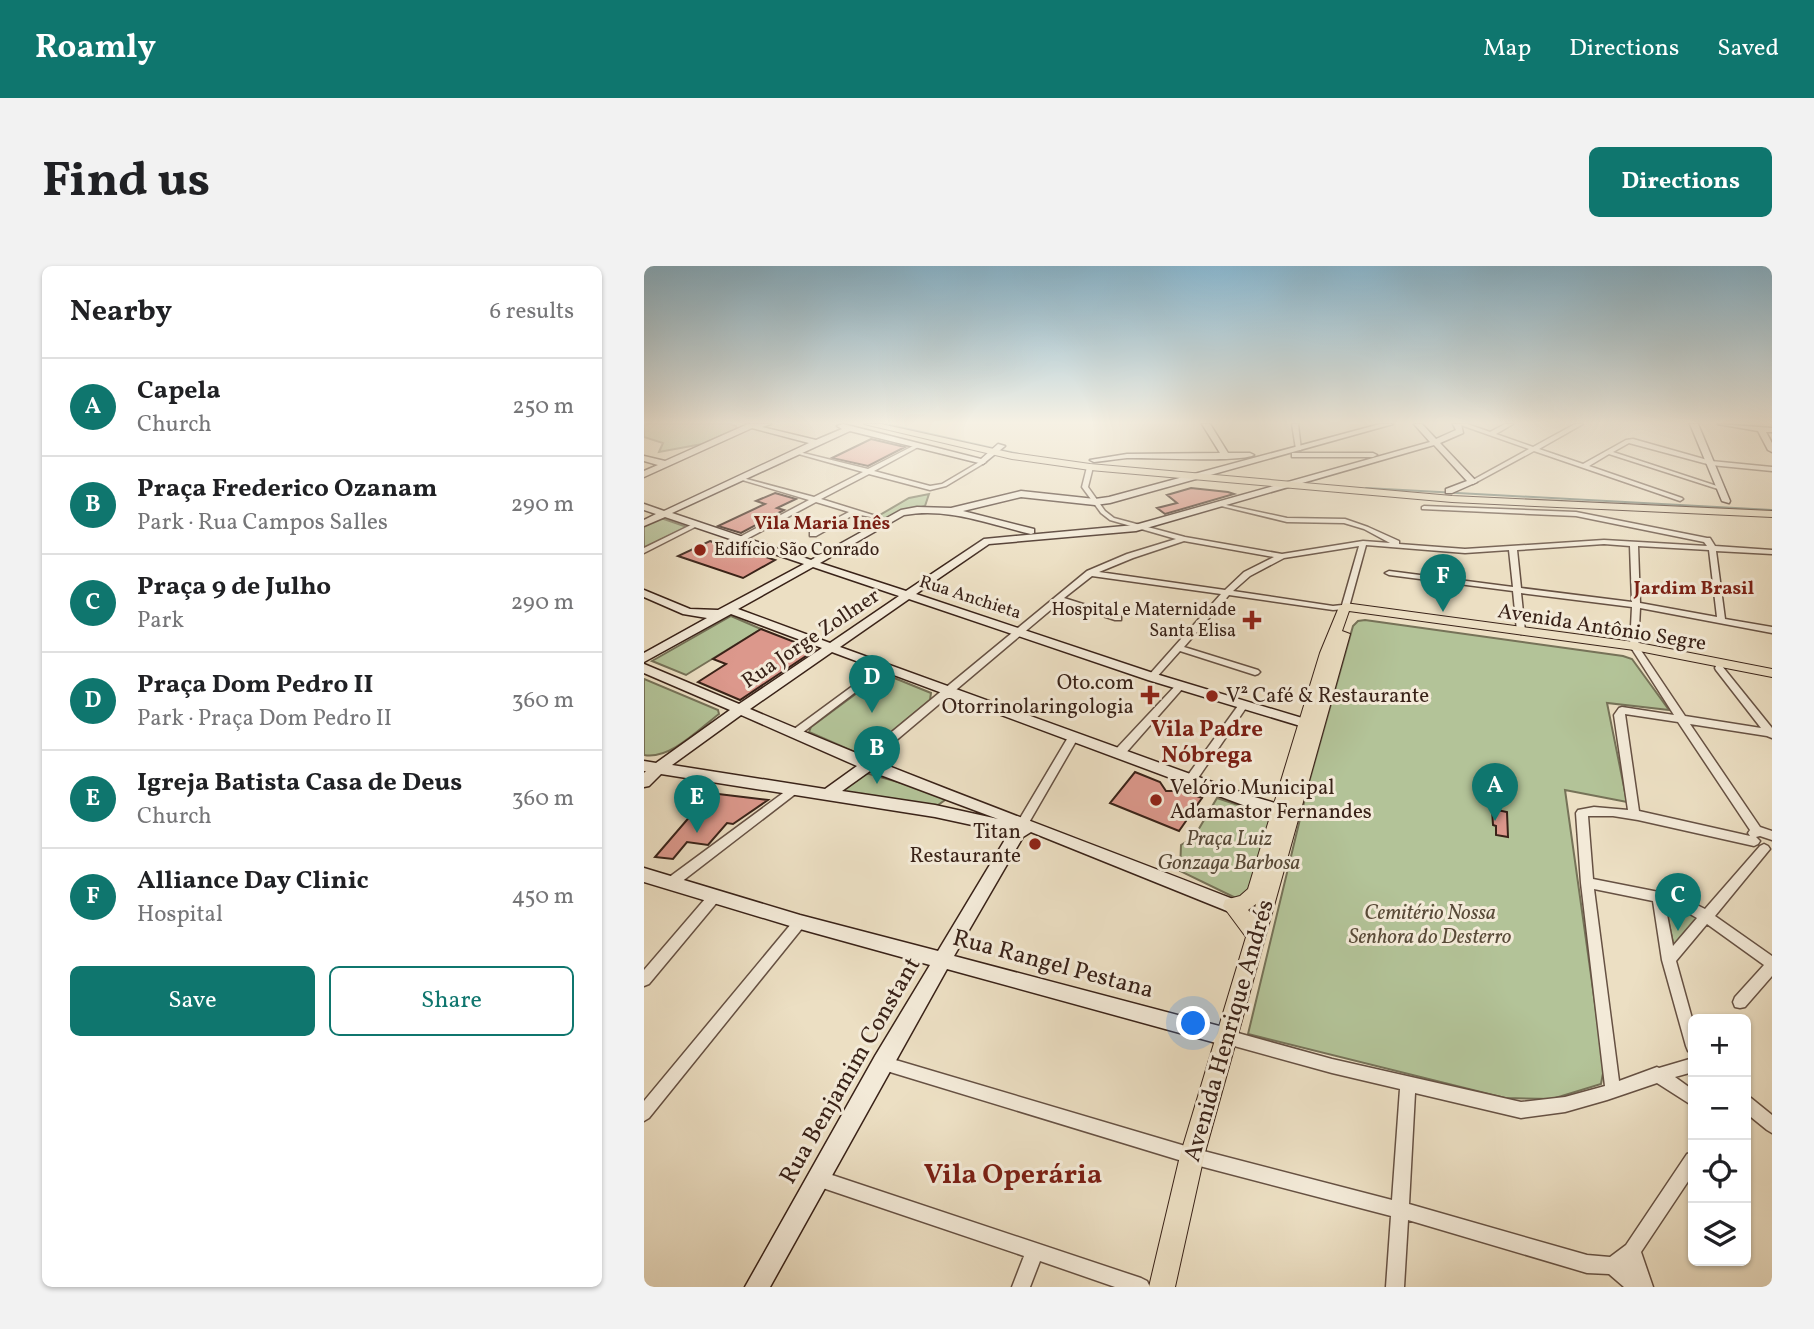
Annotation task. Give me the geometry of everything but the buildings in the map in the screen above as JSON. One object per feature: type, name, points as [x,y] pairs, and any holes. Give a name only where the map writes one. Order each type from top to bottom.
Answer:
[{"type":"main road","points":[[1156,472],[1260,487],[1289,484],[1452,499],[1772,514]]},
{"type":"main road","points":[[1224,472],[1449,491],[1472,487],[1772,505]]},
{"type":"main road","name":"Avenida Antônio Segre","points":[[1343,611],[1521,631],[1772,673]]},
{"type":"main road","name":"Avenida Antônio Segre","points":[[1343,611],[1635,650],[1772,679]]},
{"type":"main road","name":"Avenida Henrique Andrés","points":[[1162,1287],[1192,1157],[1256,937],[1307,724],[1346,626],[1343,611]]},
{"type":"main road","name":"Avenida Henrique Andrés","points":[[1232,906],[1245,903],[1256,893],[1312,750],[1333,653]]},
{"type":"main road","points":[[1307,724],[1312,728],[1312,750]]},
{"type":"main road","points":[[1232,906],[1243,916],[1256,937]]},
{"type":"street","points":[[644,523],[755,472]]},
{"type":"street","points":[[738,540],[868,472],[937,488],[967,472]]},
{"type":"street","points":[[1089,472],[1085,487],[1112,519],[1184,539],[1282,556]]},
{"type":"street","points":[[951,511],[1021,494],[1095,502],[1215,472]]},
{"type":"street","points":[[1289,484],[1331,472]]},
{"type":"street","points":[[1459,472],[1472,487],[1497,472]]},
{"type":"street","points":[[1600,472],[1679,499]]},
{"type":"street","points":[[1669,472],[1720,488]]},
{"type":"street","points":[[1714,472],[1726,501]]},
{"type":"street","points":[[741,478],[874,517]]},
{"type":"street","name":"Rua Jorge Zollner","points":[[644,782],[651,768],[833,648],[980,544],[1003,531],[1047,535],[1136,527],[1219,504],[1260,487]]},
{"type":"street","points":[[1219,504],[1287,520],[1345,521],[1402,546]]},
{"type":"street","name":"Rua Anchieta","points":[[644,507],[1152,677],[1307,724]]},
{"type":"street","points":[[644,658],[732,611],[901,513],[932,507],[951,511],[1003,531]]},
{"type":"street","points":[[1424,508],[1576,514],[1700,537],[1711,542],[1721,620]]},
{"type":"street","points":[[813,534],[855,511]]},
{"type":"street","points":[[644,551],[695,525]]},
{"type":"street","points":[[826,795],[1090,573],[1130,556],[1184,539]]},
{"type":"street","points":[[1152,677],[1235,584],[1247,574],[1282,556],[1363,543],[1465,551],[1575,543],[1772,552]]},
{"type":"street","name":"Avenida Henrique Andrés","points":[[1343,611],[1363,543]]},
{"type":"street","points":[[1634,544],[1635,650],[1665,699],[1683,719],[1762,843]]},
{"type":"street","points":[[1513,549],[1521,631]]},
{"type":"street","points":[[1090,573],[1343,611]]},
{"type":"street","points":[[1389,573],[1636,605],[1772,630]]},
{"type":"street","points":[[644,593],[697,616],[708,617],[732,611],[1287,813]]},
{"type":"street","points":[[1058,599],[1118,618]]},
{"type":"street","points":[[1178,648],[1255,672]]},
{"type":"street","points":[[794,734],[884,666]]},
{"type":"street","points":[[644,668],[865,764],[952,795],[1026,828],[1232,906]]},
{"type":"street","points":[[1719,668],[1771,734]]},
{"type":"street","points":[[1120,752],[1180,686]]},
{"type":"street","points":[[1655,714],[1664,707],[1665,699]]},
{"type":"street","points":[[1192,778],[1243,705]]},
{"type":"street","points":[[1634,816],[1619,711],[1626,709],[1771,734]]},
{"type":"street","name":"Rua Benjamim Constant","points":[[757,1287],[882,1063],[1026,828],[1073,736]]},
{"type":"street","points":[[651,768],[935,811],[1026,828]]},
{"type":"street","points":[[671,881],[794,789]]},
{"type":"street","points":[[935,811],[945,806],[952,795]]},
{"type":"street","points":[[1613,1088],[1587,883],[1582,813],[1593,809],[1762,843]]},
{"type":"street","points":[[1669,960],[1762,843],[1772,836]]},
{"type":"street","name":"Rua Rangel Pestana","points":[[644,875],[943,961],[1408,1084],[1521,1110],[1548,1110],[1571,1104],[1613,1088],[1688,1066]]},
{"type":"street","points":[[1587,883],[1679,901],[1705,916],[1772,965],[1740,1002]]},
{"type":"street","points":[[644,980],[715,896]]},
{"type":"street","points":[[1658,896],[1669,960],[1688,1028]]},
{"type":"street","points":[[644,1113],[800,922]]},
{"type":"street","points":[[882,1063],[1192,1157],[1400,1210],[1587,1264],[1612,1266],[1637,1287]]},
{"type":"street","points":[[1657,1074],[1688,1095]]},
{"type":"street","points":[[1395,1287],[1408,1084]]},
{"type":"street","points":[[1751,1107],[1772,1125]]},
{"type":"street","points":[[1612,1266],[1632,1251],[1688,1167]]},
{"type":"street","points":[[817,1178],[1141,1287]]},
{"type":"street","points":[[1021,1287],[1035,1251]]},
{"type":"street","points":[[1632,1251],[1644,1287]]},
{"type":"green space","points":[[929,494],[925,506],[895,514],[875,526],[866,523],[909,498]]},
{"type":"green space","points":[[661,518],[687,527],[644,548],[644,526]]},
{"type":"green space","points":[[731,616],[761,629],[686,675],[652,661]]},
{"type":"green space","name":"Cemitério Nossa Senhora do Desterro","points":[[1358,621],[1623,656],[1632,659],[1669,710],[1607,703],[1627,802],[1565,790],[1604,1068],[1601,1084],[1552,1099],[1505,1098],[1248,1034],[1308,786],[1353,626]]},
{"type":"green space","points":[[887,675],[931,693],[930,700],[875,746],[857,753],[809,732],[811,727],[880,676]]},
{"type":"green space","points":[[644,679],[718,710],[719,714],[674,748],[664,753],[644,755]]},
{"type":"green space","points":[[866,773],[944,795],[945,800],[938,805],[928,805],[838,792]]},
{"type":"green space","name":"Praça Luiz Gonzaga Barbosa","points":[[1217,798],[1268,815],[1272,820],[1244,902],[1180,871],[1181,845],[1194,837]]},
{"type":"green space","points":[[1664,901],[1699,916],[1674,947]]},
{"type":"waterway","points":[[1366,488],[1772,510]]},
{"type":"place","name":"Edifício São Conrado","points":[[700,550]]},
{"type":"place","name":"Alliance Day Clinic","points":[[1443,612]]},
{"type":"place","name":"Hospital e Maternidade Santa Elisa","points":[[1252,620]]},
{"type":"place","name":"Oto.com Otorrinolaringologia","points":[[1150,695]]},
{"type":"place","name":"V² Café & Restaurante","points":[[1212,696]]},
{"type":"place","name":"Praça Dom Pedro II","points":[[872,713]]},
{"type":"place","name":"Praça Frederico Ozanam","points":[[877,784]]},
{"type":"place","name":"Velório Municipal Adamastor Fernandes","points":[[1156,800]]},
{"type":"place","name":"Capela","points":[[1495,821]]},
{"type":"place","name":"Igreja Batista Casa de Deus","points":[[697,833]]},
{"type":"place","name":"Titan Restaurante","points":[[1035,844]]},
{"type":"place","name":"Praça 9 de Julho","points":[[1678,931]]},
{"type":"district","name":"Vila Maria Inês","points":[[822,524]]},
{"type":"district","name":"Jardim Brasil","points":[[1694,589]]},
{"type":"district","name":"Vila Padre Nóbrega","points":[[1207,743]]},
{"type":"district","name":"Vila Operária","points":[[1013,1175]]}]
